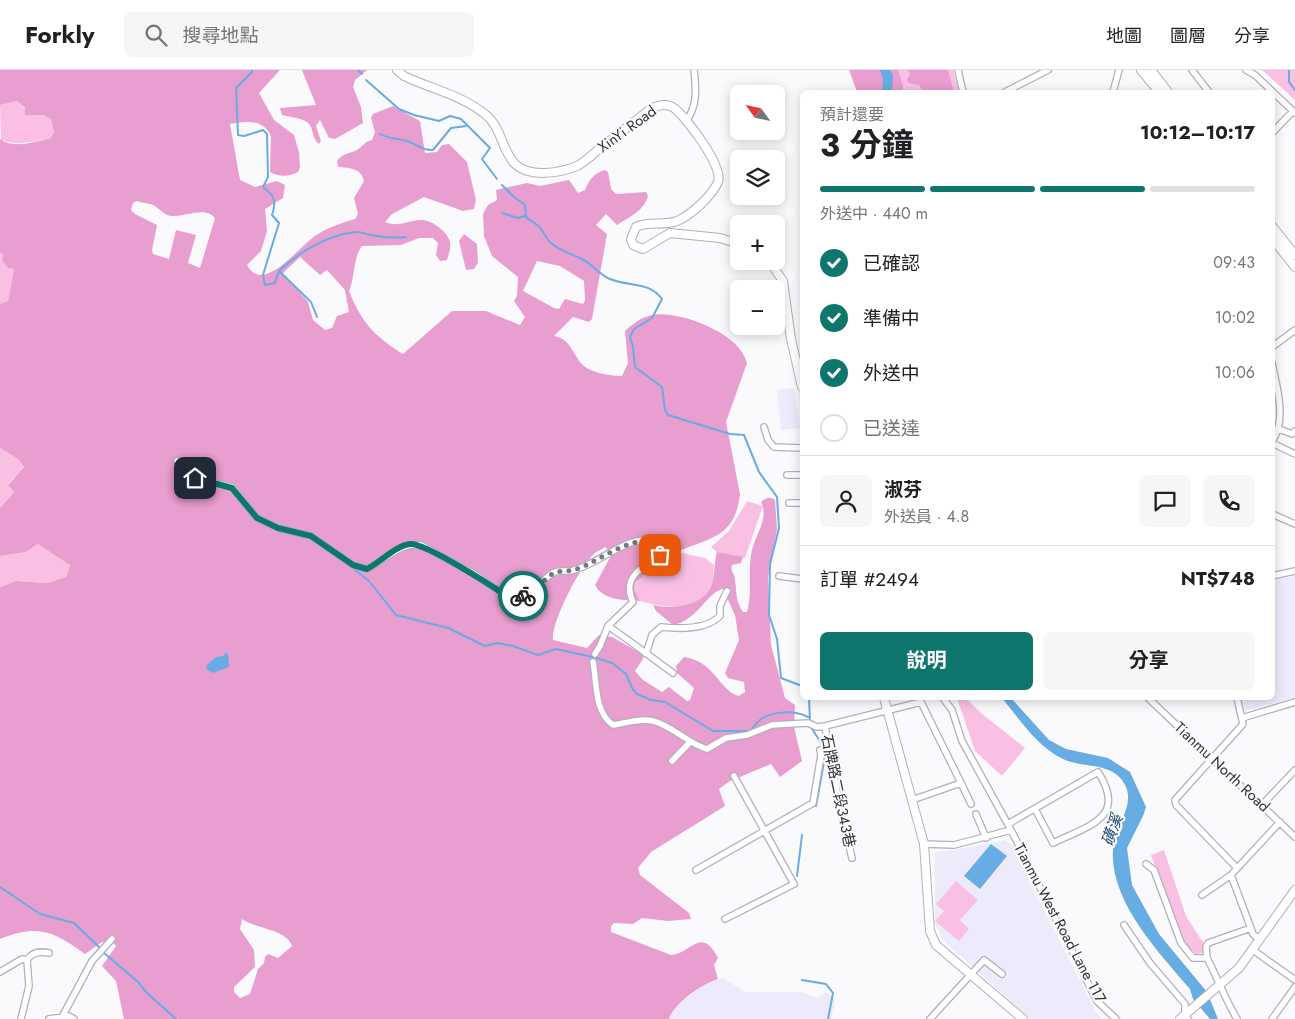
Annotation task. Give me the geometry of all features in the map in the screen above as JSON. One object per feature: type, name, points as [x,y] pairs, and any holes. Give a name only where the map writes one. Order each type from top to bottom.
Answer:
[{"type":"street","name":"XinYi Road","points":[[398,70],[404,76],[456,96],[488,116],[498,128],[512,160],[523,170],[530,172],[552,172],[576,166],[652,108],[660,104],[673,108],[686,122],[716,164],[719,177],[718,183],[704,200],[676,221],[636,227],[631,239],[633,245],[643,250],[670,233],[706,236],[730,242]]},
{"type":"street","points":[[686,122],[693,112],[696,99],[694,70]]},
{"type":"street","points":[[958,70],[963,90]]},
{"type":"street","points":[[1014,90],[1048,70]]},
{"type":"street","points":[[1114,90],[1119,70]]},
{"type":"street","points":[[1141,70],[1157,90]]},
{"type":"street","points":[[1151,70],[1166,90]]},
{"type":"street","points":[[1192,70],[1207,90]]},
{"type":"street","points":[[1246,70],[1267,90]]},
{"type":"street","points":[[1275,97],[1294,112],[1275,126]]},
{"type":"street","points":[[1275,129],[1279,124]]},
{"type":"street","points":[[1275,230],[1294,252]]},
{"type":"street","points":[[1275,242],[1295,267]]},
{"type":"street","points":[[776,270],[783,280],[791,339],[800,378]]},
{"type":"street","points":[[1275,345],[1295,330]]},
{"type":"street","points":[[1275,379],[1280,405],[1279,429],[1275,436]]},
{"type":"street","points":[[764,427],[768,440],[774,447],[800,448]]},
{"type":"street","points":[[1279,429],[1292,434],[1295,431]]},
{"type":"street","points":[[1275,444],[1295,454]]},
{"type":"street","points":[[177,461],[195,478],[232,488],[257,518],[278,528],[311,536],[353,565],[367,569],[401,547],[410,544],[421,546],[476,575],[510,599],[533,593],[555,572],[576,570],[614,551],[646,540],[660,542],[660,555],[630,578],[628,588],[633,602],[608,626],[594,654]]},
{"type":"street","points":[[787,475],[800,475]]},
{"type":"street","points":[[789,503],[800,503]]},
{"type":"street","points":[[1275,515],[1295,524]]},
{"type":"street","points":[[1275,575],[1295,570]]},
{"type":"street","points":[[779,576],[800,579]]},
{"type":"street","points":[[646,654],[652,635],[662,626],[689,628],[714,622],[720,616],[720,606],[727,590]]},
{"type":"street","points":[[608,626],[628,638],[646,654],[673,673]]},
{"type":"street","points":[[593,662],[595,685],[603,714],[613,725],[642,720],[654,721],[690,742],[707,749],[726,738],[747,735],[772,725],[808,724],[817,727],[825,726]]},
{"type":"street","points":[[884,700],[924,844],[930,931],[936,945],[1023,1019]]},
{"type":"street","name":"Tianmu West Road Lane 117","points":[[944,700],[952,710],[962,740],[1008,824],[1097,1001],[1116,1019]]},
{"type":"street","name":"Tianmu North Road","points":[[1150,700],[1294,836]]},
{"type":"street","points":[[1237,868],[1176,805],[1175,800],[1244,724],[1238,700]]},
{"type":"street","name":"石牌路二段343巷","points":[[852,858],[838,803],[825,726],[921,702],[961,783]]},
{"type":"street","points":[[1242,718],[1292,702],[1295,708]]},
{"type":"street","points":[[672,761],[690,742]]},
{"type":"street","points":[[696,870],[813,803],[821,755],[820,750]]},
{"type":"street","points":[[1262,805],[1295,770]]},
{"type":"street","points":[[1008,824],[1098,772],[1110,794],[1108,805],[1100,819],[1053,843],[1035,809]]},
{"type":"street","points":[[725,919],[794,884],[734,776]]},
{"type":"street","points":[[912,800],[961,783],[971,804]]},
{"type":"street","points":[[976,814],[986,838]]},
{"type":"street","points":[[1202,895],[1231,875],[1280,822]]},
{"type":"street","points":[[924,844],[954,845],[1011,830]]},
{"type":"street","points":[[1146,864],[1154,870],[1188,954],[1193,958],[1207,958]]},
{"type":"street","points":[[1231,875],[1253,934],[1260,940]]},
{"type":"street","points":[[1186,1016],[1218,987],[1253,950],[1295,890]]},
{"type":"street","points":[[1124,925],[1150,963],[1185,1004],[1186,1016]]},
{"type":"street","points":[[1238,1019],[1218,987],[1207,958],[1206,947],[1208,943],[1251,928]]},
{"type":"street","points":[[61,1018],[92,961],[112,939]]},
{"type":"street","points":[[1253,950],[1295,980]]},
{"type":"street","points":[[21,1019],[29,986],[27,960],[30,955],[37,952],[49,953]]},
{"type":"street","points":[[0,972],[22,959],[27,960]]},
{"type":"street","points":[[930,1019],[969,974],[984,960],[1002,974]]},
{"type":"street","points":[[1272,1019],[1295,987]]},
{"type":"street","points":[[50,1019],[74,1019]]},
{"type":"shaded area","points":[[0,70],[280,70],[259,93],[274,120],[294,135],[299,152],[300,167],[298,172],[284,176],[270,172],[271,136],[268,130],[254,122],[230,124],[240,180],[255,187],[277,181],[285,185],[283,198],[265,209],[267,231],[261,251],[247,265],[254,273],[263,275],[272,272],[282,265],[318,234],[331,227],[355,219],[358,214],[354,198],[364,181],[363,177],[358,171],[351,168],[338,167],[337,161],[372,140],[375,132],[371,118],[373,114],[393,106],[420,121],[425,153],[437,152],[442,145],[449,144],[467,162],[476,200],[474,209],[463,211],[424,197],[392,214],[385,222],[400,224],[420,220],[434,224],[443,231],[450,241],[447,260],[440,261],[436,255],[438,243],[433,238],[419,238],[401,245],[362,246],[359,251],[349,291],[359,312],[370,328],[384,341],[403,354],[452,311],[486,311],[520,325],[525,317],[514,301],[517,296],[518,277],[492,256],[484,236],[483,214],[488,205],[497,200],[496,190],[527,183],[540,186],[569,180],[578,193],[585,190],[595,175],[605,170],[608,172],[611,189],[616,194],[646,192],[648,196],[643,206],[631,216],[617,225],[606,214],[596,225],[607,234],[592,319],[589,322],[573,317],[554,336],[565,340],[580,362],[592,371],[618,376],[622,376],[628,363],[625,331],[637,321],[648,316],[664,314],[692,320],[721,333],[733,342],[742,352],[747,363],[726,422],[740,494],[733,519],[720,533],[667,557],[635,583],[634,589],[640,601],[615,599],[603,594],[599,590],[595,585],[612,554],[605,547],[595,553],[582,569],[568,594],[557,620],[553,640],[587,648],[599,635],[612,637],[642,654],[643,659],[635,671],[643,680],[662,692],[669,687],[687,701],[690,700],[694,688],[677,673],[676,666],[684,657],[694,660],[703,664],[727,689],[739,696],[745,692],[744,682],[728,678],[725,673],[739,640],[735,615],[723,589],[712,595],[689,618],[673,625],[656,611],[653,605],[669,607],[687,605],[702,597],[712,584],[717,552],[743,557],[741,563],[732,565],[732,569],[739,604],[743,612],[747,612],[750,597],[752,550],[764,514],[761,502],[764,499],[771,498],[775,500],[777,529],[768,577],[771,645],[785,698],[795,705],[794,727],[802,761],[780,777],[771,764],[730,781],[719,789],[725,806],[651,852],[638,868],[640,875],[689,913],[691,919],[668,921],[642,918],[633,924],[614,923],[611,926],[611,932],[671,955],[701,942],[706,943],[712,948],[718,958],[714,965],[718,979],[689,995],[676,1007],[669,1019],[124,1019],[116,981],[102,966],[116,946],[112,941],[102,942],[85,954],[64,940],[45,932],[25,932],[0,939],[0,587],[16,581],[47,583],[66,577],[70,565],[38,544],[26,552],[0,556],[0,508],[14,492],[8,485],[24,467],[18,459],[0,448],[0,304],[8,301],[14,269],[8,268],[2,261],[3,254],[0,252],[0,139],[11,144],[25,144],[51,138],[54,132],[51,119],[43,115],[25,115],[25,108],[17,101],[0,105]],"holes":[[[137,201],[153,205],[164,214],[170,216],[201,212],[215,218],[200,268],[188,263],[196,235],[176,230],[169,259],[153,254],[152,250],[157,225],[135,214],[131,210],[133,203]],[[300,257],[320,275],[327,270],[345,290],[349,312],[337,316],[332,328],[325,330],[313,320],[308,302],[283,273]],[[537,261],[560,266],[584,281],[585,300],[583,304],[565,299],[559,309],[523,291]],[[242,919],[284,936],[292,946],[278,958],[268,954],[265,957],[264,963],[258,969],[250,994],[240,998],[234,992],[234,987],[255,967],[254,950],[240,929]]]},
{"type":"shaded area","points":[[302,70],[367,70],[355,80],[353,87],[361,107],[363,123],[335,139],[329,138],[320,120],[316,126],[321,141],[319,144],[315,140],[308,123],[301,119],[282,115],[280,108],[316,105]]},
{"type":"shaded area","points":[[849,70],[898,70],[903,86],[903,90],[856,90]]},
{"type":"shaded area","points":[[861,70],[953,70],[958,90],[865,90]]},
{"type":"shaded area","points":[[908,70],[948,70],[953,90],[922,90],[919,85],[909,83],[907,80],[910,74]]},
{"type":"shaded area","points":[[1262,70],[1295,70],[1295,100]]},
{"type":"shaded area","points":[[17,101],[25,109],[26,115],[43,115],[51,119],[54,132],[51,138],[20,143],[1,140],[0,105]]},
{"type":"shaded area","points":[[464,234],[477,244],[478,263],[474,269],[466,270],[459,241]]},
{"type":"shaded area","points":[[0,252],[4,253],[2,261],[8,268],[14,269],[8,301],[0,304]]},
{"type":"shaded area","points":[[794,388],[800,428],[781,430],[777,390]]},
{"type":"shaded area","points":[[0,448],[18,459],[24,467],[8,484],[14,492],[0,508]]},
{"type":"shaded area","points":[[747,501],[763,506],[745,558],[717,552],[711,547],[729,531]]},
{"type":"shaded area","points":[[38,544],[70,564],[66,577],[47,583],[16,581],[0,587],[0,556],[26,552]]},
{"type":"shaded area","points":[[677,552],[705,558],[714,565],[713,583],[706,594],[699,600],[680,606],[659,605],[640,601],[634,589],[636,583],[653,567]]},
{"type":"shaded area","points":[[1295,576],[1295,698],[1244,711],[1241,700],[1275,700],[1275,581]]},
{"type":"shaded area","points":[[958,700],[968,700],[981,713],[1025,748],[1002,776],[975,751]]},
{"type":"shaded area","points":[[1005,840],[1015,847],[1029,881],[1096,1012],[1101,1017],[1100,1019],[1030,1019],[943,940],[935,923],[935,852]]},
{"type":"shaded area","points":[[1164,850],[1186,916],[1204,944],[1203,953],[1196,954],[1183,942],[1151,855]]},
{"type":"shaded area","points":[[956,881],[978,900],[960,920],[969,929],[959,941],[935,921],[944,911],[936,904]]},
{"type":"shaded area","points":[[723,978],[745,992],[802,992],[818,998],[826,991],[835,1000],[831,1019],[669,1019],[671,1011],[706,982]]},
{"type":"water","points":[[225,653],[228,654],[229,667],[213,673],[207,670],[206,666],[216,657],[224,656]]},
{"type":"water","points":[[1004,700],[1013,700],[1049,740],[1066,749],[1108,758],[1130,772],[1146,807],[1127,848],[1132,885],[1159,934],[1207,992],[1218,1019],[1210,1019],[1193,999],[1190,989],[1149,940],[1125,902],[1117,882],[1113,862],[1114,841],[1128,801],[1126,787],[1121,779],[1107,769],[1063,759],[1045,747]]},
{"type":"water","points":[[991,844],[1007,856],[980,889],[964,876]]},
{"type":"waterway","points":[[252,70],[236,88],[238,135],[244,136],[263,130],[267,134],[268,177],[263,187],[270,193],[273,199],[272,215],[279,223],[263,275],[265,285],[275,283],[279,271],[311,302],[317,317]]},
{"type":"waterway","points":[[358,70],[362,74]]},
{"type":"waterway","name":"磺溪","points":[[885,70],[888,77],[887,90]]},
{"type":"waterway","points":[[1289,70],[1289,82],[1295,90]]},
{"type":"waterway","points":[[366,80],[399,109],[439,121],[450,116],[461,119],[490,148],[482,159],[497,179]]},
{"type":"waterway","points":[[380,134],[433,150],[451,128],[466,126]]},
{"type":"waterway","points":[[502,185],[525,205],[527,218],[539,227],[555,246],[586,261],[606,277],[651,289],[662,299],[652,318],[634,329],[630,337],[635,367],[662,387],[665,410],[668,415],[730,434],[744,435],[759,472],[777,497],[779,528],[770,564],[769,615],[777,639],[781,678],[800,685]]},
{"type":"waterway","points":[[502,213],[518,218],[525,216]]},
{"type":"waterway","points":[[279,271],[315,245],[345,234],[358,232],[369,235],[406,237]]},
{"type":"waterway","points":[[354,569],[369,581],[396,615],[448,628],[485,646],[497,643],[513,646],[538,655],[556,649],[612,663],[626,674],[637,694],[651,700],[665,702],[713,731],[750,731],[761,719],[778,713],[791,712],[808,717]]},
{"type":"waterway","points":[[809,700],[810,722]]},
{"type":"waterway","points":[[811,727],[824,748],[824,762],[816,806]]},
{"type":"waterway","points":[[797,876],[802,835]]},
{"type":"waterway","points":[[0,887],[40,914],[74,923],[100,948]]},
{"type":"waterway","points":[[103,952],[138,982],[147,993],[176,1019]]},
{"type":"waterway","points":[[802,980],[826,984],[833,993],[828,1019]]},
{"type":"way so far","points":[[523,596],[533,593],[555,572],[576,570],[614,551],[646,540],[660,542],[662,547],[660,555]]},
{"type":"route","points":[[195,478],[232,488],[257,518],[278,528],[311,536],[353,565],[367,569],[401,547],[410,544],[421,546],[476,575],[510,599],[523,596]]}]
